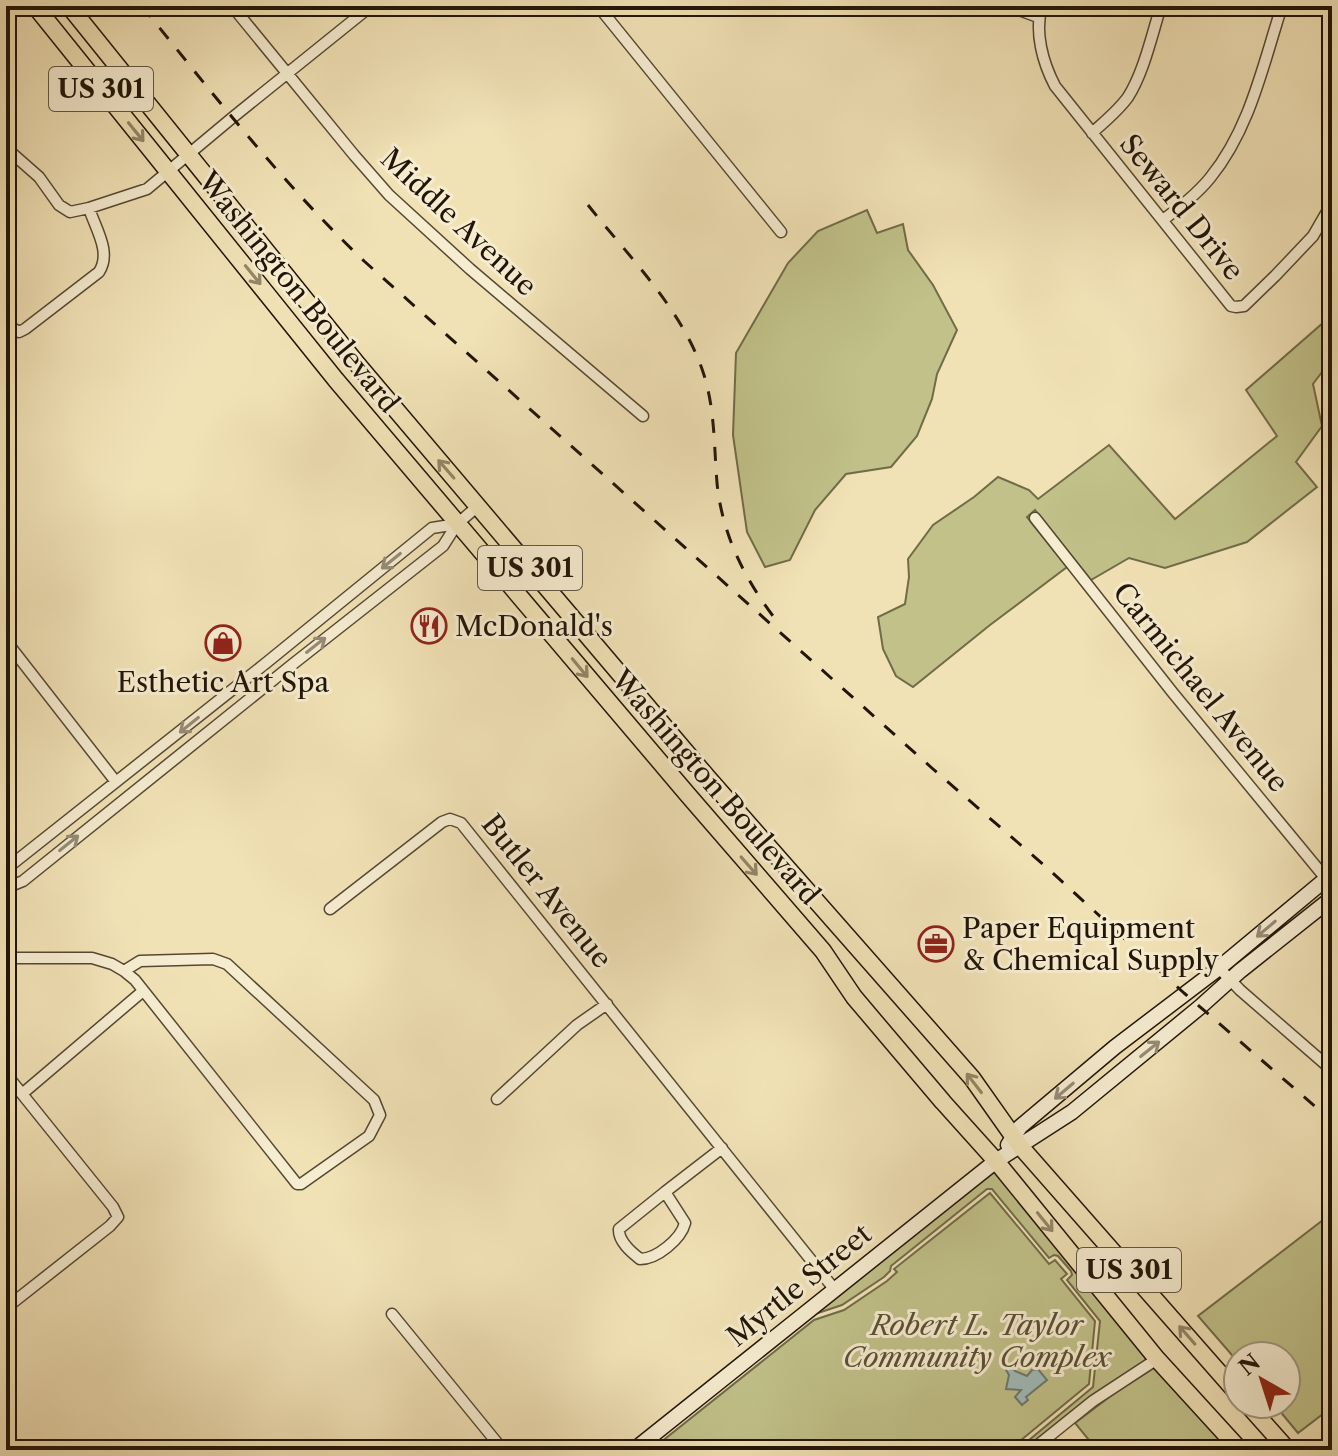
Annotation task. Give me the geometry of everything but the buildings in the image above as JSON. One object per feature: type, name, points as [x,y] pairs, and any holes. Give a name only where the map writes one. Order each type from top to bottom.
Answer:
[{"type":"main road","name":"Washington Boulevard","points":[[35,6],[336,380],[823,951],[868,1014],[996,1161],[1157,1359],[1236,1449]]},
{"type":"main road","name":"Washington Boulevard","points":[[66,6],[358,365],[708,778],[972,1078],[1017,1141],[1222,1376]]},
{"type":"main road","points":[[1261,1420],[1288,1450]]},
{"type":"main road","points":[[1236,1449],[1256,1450]]},
{"type":"street","name":"Middle Avenue","points":[[232,6],[389,195],[470,269],[643,416]]},
{"type":"street","points":[[6,148],[39,177],[65,209],[75,212],[147,189],[371,6]]},
{"type":"street","points":[[598,6],[781,232]]},
{"type":"street","points":[[1008,6],[1040,11]]},
{"type":"street","points":[[1092,133],[1129,95],[1161,6]]},
{"type":"street","points":[[1163,220],[1189,199],[1225,159],[1247,114],[1282,6]]},
{"type":"street","name":"Seward Drive","points":[[1040,11],[1041,49],[1050,76],[1061,95],[1228,303],[1241,307],[1275,276],[1313,236],[1332,203]]},
{"type":"street","points":[[6,324],[19,332],[25,329],[99,272],[105,256],[89,208]]},
{"type":"street","points":[[6,888],[23,881],[443,546],[457,524],[478,506]]},
{"type":"street","name":"Carmichael Avenue","points":[[1035,518],[1173,693],[1330,879]]},
{"type":"street","points":[[6,869],[432,528],[457,524]]},
{"type":"street","points":[[6,641],[116,782]]},
{"type":"street","name":"Butler Avenue","points":[[330,909],[442,822],[450,819],[461,823],[835,1290]]},
{"type":"street","name":"Myrtle Street","points":[[1017,1141],[1020,1127],[1115,1047],[1330,879]]},
{"type":"street","name":"Myrtle Street","points":[[634,1450],[1017,1141],[1072,1112],[1332,898]]},
{"type":"street","points":[[6,958],[92,958],[124,971],[135,980],[297,1184],[372,1132],[380,1115],[374,1100],[227,964],[213,959],[140,961],[124,971]]},
{"type":"street","points":[[1219,968],[1332,1070]]},
{"type":"street","points":[[22,1094],[143,991]]},
{"type":"street","name":"Butler Avenue","points":[[497,1099],[577,1025],[607,1004]]},
{"type":"street","points":[[6,1074],[118,1217],[6,1308]]},
{"type":"street","points":[[665,1192],[685,1227],[660,1252],[640,1259],[618,1234],[619,1229],[665,1192],[722,1148]]},
{"type":"street","points":[[392,1314],[503,1450]]},
{"type":"street","points":[[1032,1450],[1093,1401],[1157,1359]]},
{"type":"green space","points":[[867,210],[877,233],[903,224],[908,250],[933,285],[957,330],[937,374],[932,399],[917,436],[891,467],[846,474],[815,510],[790,560],[765,567],[747,532],[733,435],[736,353],[788,263],[818,231]]},
{"type":"green space","points":[[1332,315],[1332,374],[1322,372],[1313,384],[1322,426],[1296,462],[1317,487],[1247,542],[1165,568],[1129,558],[1091,580],[1035,510],[1027,517],[1067,567],[913,687],[896,676],[883,649],[878,617],[905,604],[908,559],[933,525],[998,477],[1029,490],[1038,499],[1109,445],[1175,519],[1277,436],[1246,390]]},
{"type":"green space","points":[[996,1169],[1150,1357],[1089,1397],[1023,1450],[1017,1450],[1093,1387],[1100,1321],[1067,1280],[1072,1275],[1071,1271],[1058,1256],[1049,1258],[992,1189],[987,1189],[891,1266],[884,1277],[842,1305],[812,1315]]},
{"type":"green space","name":"Robert L. Taylor Community Complex","points":[[990,1193],[1049,1264],[1055,1260],[1067,1274],[1061,1279],[1095,1321],[1089,1384],[1009,1450],[651,1450],[814,1320],[844,1310],[887,1281],[897,1272],[894,1269]]},
{"type":"green space","points":[[1332,1213],[1332,1407],[1298,1433],[1287,1420],[1302,1420],[1302,1340],[1222,1340],[1222,1344],[1198,1316]]},
{"type":"green space","points":[[1157,1366],[1228,1445],[1222,1450],[1097,1450],[1075,1423]]},
{"type":"water","points":[[1010,1366],[1027,1376],[1038,1369],[1047,1380],[1026,1397],[1028,1400],[1022,1405],[1015,1397],[1021,1390],[1006,1389],[1009,1375],[1006,1370]]},
{"type":"railway","points":[[142,6],[276,169],[364,261],[1184,993],[1332,1121]]},
{"type":"railway","points":[[588,205],[654,286],[695,351],[710,402],[717,483],[729,537],[743,570],[773,616]]},
{"type":"place","name":"McDonald's","points":[[429,626]]},
{"type":"place","name":"Esthetic Art Spa","points":[[223,643]]},
{"type":"place","name":"Paper Equipment & Chemical Supply","points":[[936,944]]}]
